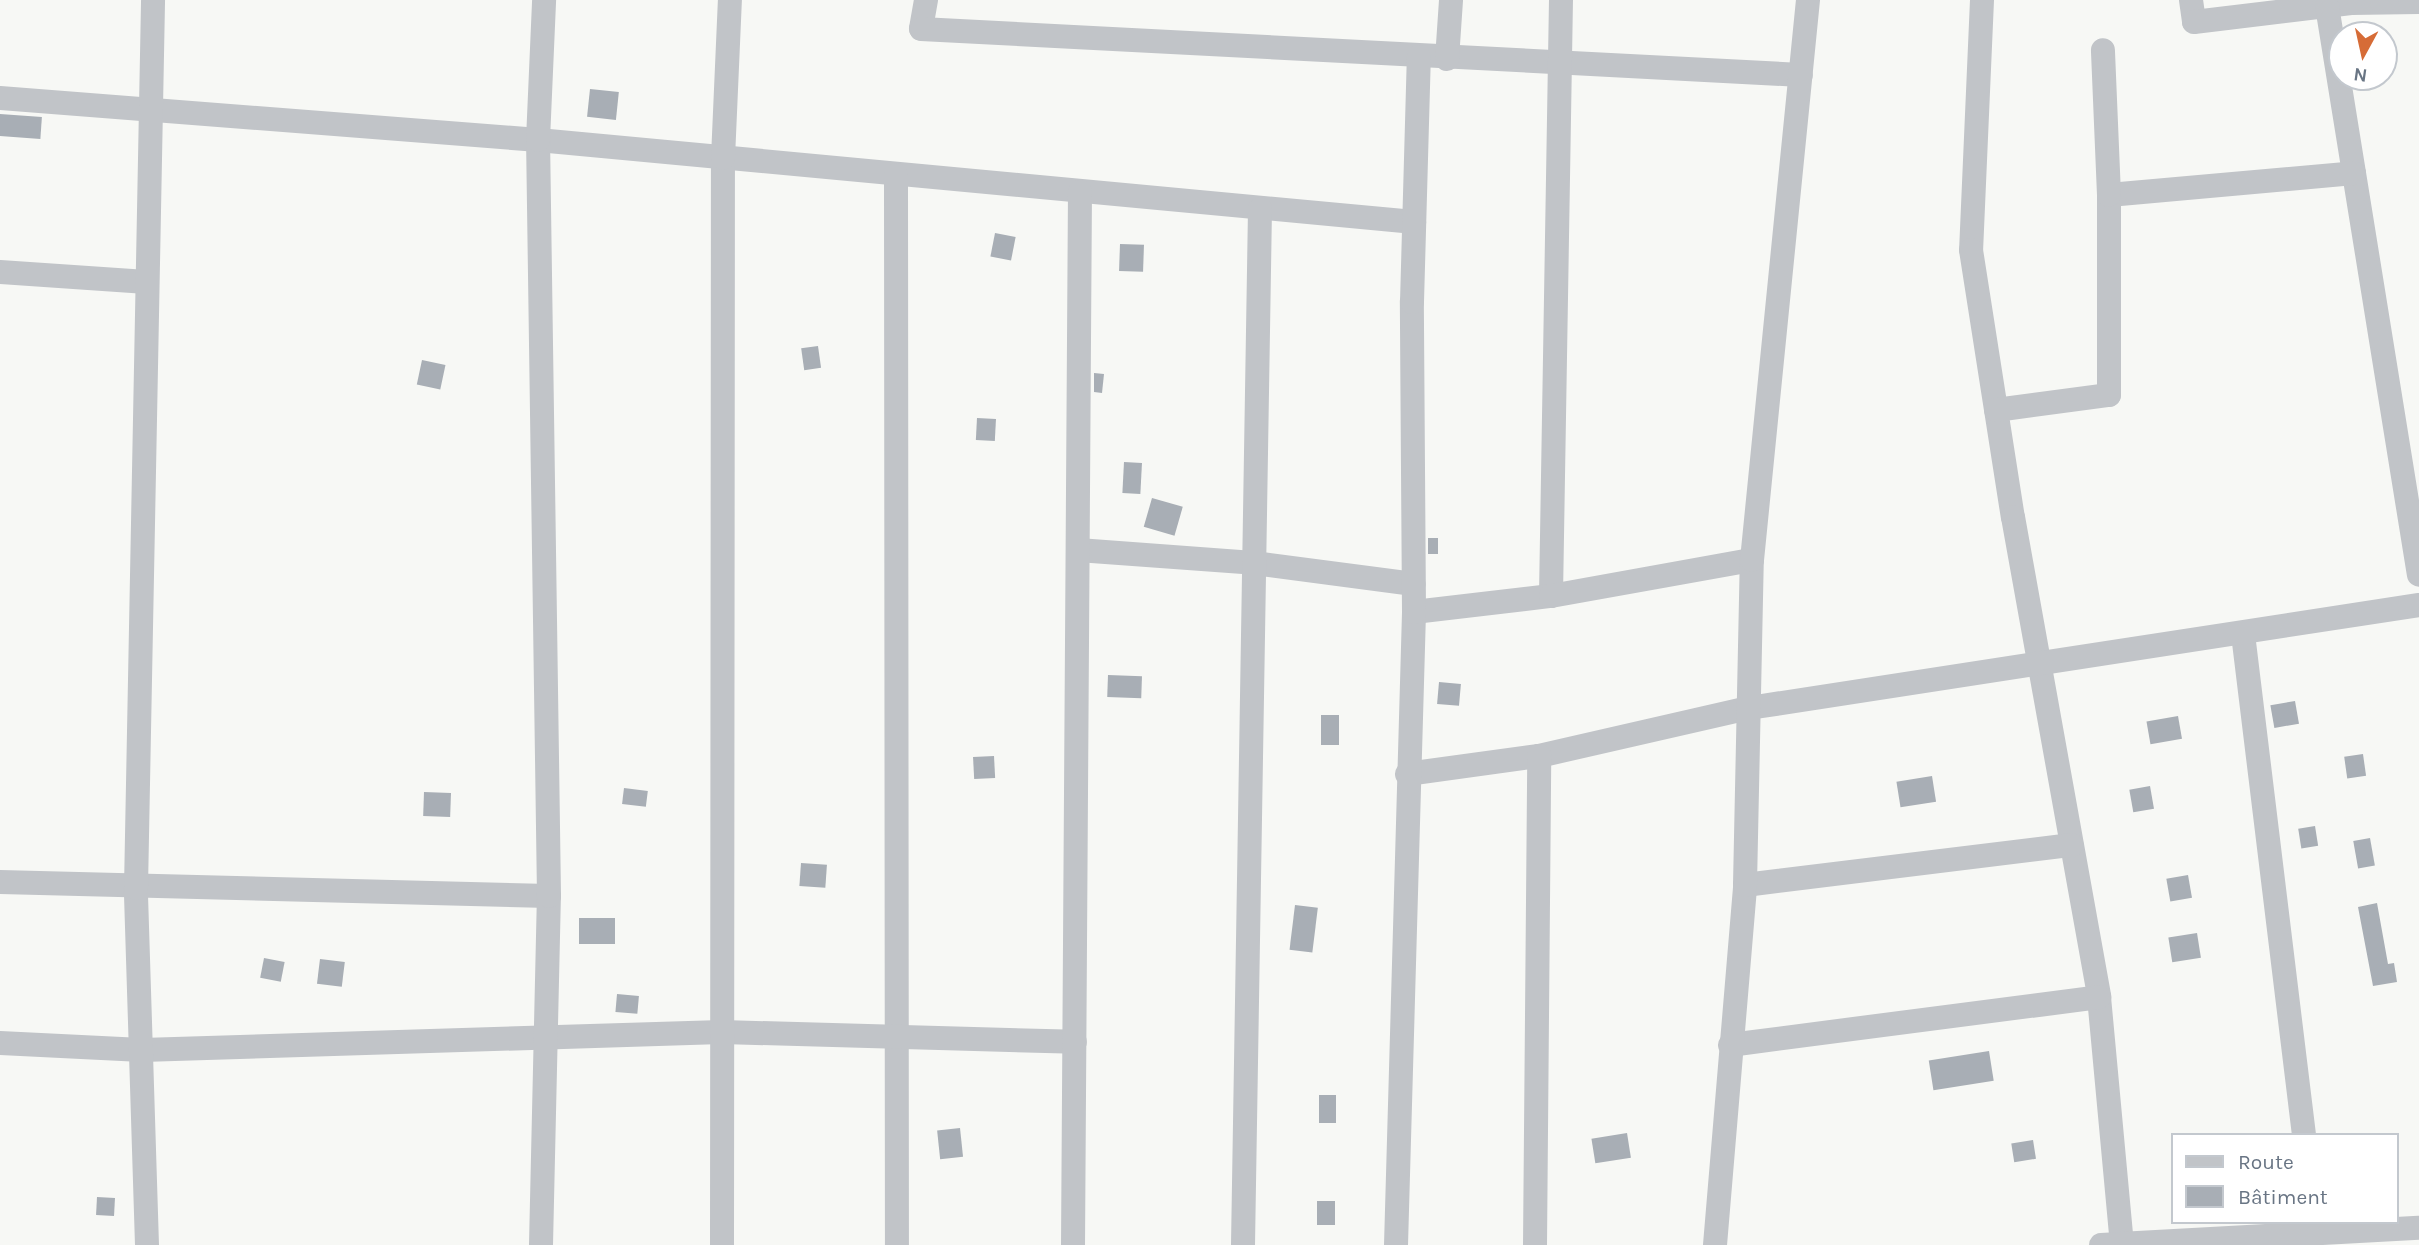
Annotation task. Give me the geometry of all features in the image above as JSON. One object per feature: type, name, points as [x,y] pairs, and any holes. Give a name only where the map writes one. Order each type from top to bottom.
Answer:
[{"type":"street","points":[[147,1245],[136,888],[153,0]]},
{"type":"street","points":[[541,1245],[549,896],[538,140],[544,0]]},
{"type":"street","points":[[722,1245],[723,158],[730,0]]},
{"type":"street","points":[[926,0],[921,29],[1559,65],[1801,75]]},
{"type":"street","points":[[1447,59],[1451,0]]},
{"type":"street","points":[[1551,596],[1561,0]]},
{"type":"street","points":[[1715,1245],[1745,885],[1752,560],[1808,0]]},
{"type":"street","points":[[1982,0],[1971,250],[1996,410],[2099,997],[2112,1244],[2419,1228]]},
{"type":"street","points":[[2191,0],[2194,22],[2343,3],[2419,2]]},
{"type":"street","points":[[2343,3],[2354,173],[2419,575]]},
{"type":"street","points":[[1996,410],[2109,395],[2109,195],[2103,50]]},
{"type":"street","points":[[1396,1245],[1407,774],[1414,612],[1414,222],[1419,57]]},
{"type":"street","points":[[0,98],[538,140],[1414,222]]},
{"type":"street","points":[[2109,195],[2354,173]]},
{"type":"street","points":[[896,174],[897,1245]]},
{"type":"street","points":[[1073,1245],[1080,192]]},
{"type":"street","points":[[1243,1245],[1260,209]]},
{"type":"street","points":[[0,272],[147,282]]},
{"type":"street","points":[[1078,550],[1254,563],[1414,584]]},
{"type":"street","points":[[1414,612],[1551,596],[1752,560]]},
{"type":"street","points":[[1407,774],[1539,756],[1749,708],[2040,666],[2419,605]]},
{"type":"street","points":[[2244,634],[2304,1133]]},
{"type":"street","points":[[1535,1245],[1539,756]]},
{"type":"street","points":[[1745,885],[2072,845]]},
{"type":"street","points":[[0,883],[549,896]]},
{"type":"street","points":[[1730,1045],[2099,997]]},
{"type":"street","points":[[0,1043],[142,1050],[546,1040],[722,1032],[1074,1042]]},
{"type":"building","points":[[590,89],[619,92],[616,120],[587,117]]},
{"type":"building","points":[[0,114],[42,117],[40,139],[0,136]]},
{"type":"building","points":[[995,233],[1016,237],[1011,261],[990,257]]},
{"type":"building","points":[[1120,244],[1144,245],[1143,272],[1119,271]]},
{"type":"building","points":[[818,346],[821,368],[804,370],[801,348]]},
{"type":"building","points":[[422,360],[445,365],[440,389],[417,384]]},
{"type":"building","points":[[1094,373],[1104,374],[1102,393],[1094,392]]},
{"type":"building","points":[[977,418],[996,419],[995,441],[976,440]]},
{"type":"building","points":[[1124,462],[1142,463],[1140,494],[1122,493]]},
{"type":"building","points":[[1152,498],[1183,507],[1174,536],[1144,527]]},
{"type":"building","points":[[1428,538],[1438,538],[1438,554],[1428,554]]},
{"type":"building","points":[[1108,675],[1142,676],[1141,698],[1107,697]]},
{"type":"building","points":[[1439,682],[1461,684],[1459,706],[1437,704]]},
{"type":"building","points":[[2295,701],[2299,724],[2274,728],[2270,705]]},
{"type":"building","points":[[1321,715],[1339,715],[1339,745],[1321,745]]},
{"type":"building","points":[[2178,716],[2182,739],[2150,744],[2146,722]]},
{"type":"building","points":[[2363,754],[2366,776],[2347,778],[2344,757]]},
{"type":"building","points":[[994,756],[995,778],[974,779],[973,757]]},
{"type":"building","points":[[1932,776],[1936,802],[1901,807],[1896,782]]},
{"type":"building","points":[[2150,786],[2154,809],[2133,812],[2129,790]]},
{"type":"building","points":[[624,788],[648,791],[646,807],[622,804]]},
{"type":"building","points":[[424,792],[451,793],[450,817],[423,816]]},
{"type":"building","points":[[2315,826],[2318,846],[2301,848],[2298,829]]},
{"type":"building","points":[[2370,838],[2375,866],[2358,869],[2353,841]]},
{"type":"building","points":[[801,863],[827,865],[825,888],[799,886]]},
{"type":"building","points":[[2188,875],[2192,898],[2170,901],[2166,879]]},
{"type":"building","points":[[2377,903],[2388,964],[2394,963],[2397,982],[2373,986],[2358,907]]},
{"type":"building","points":[[1295,905],[1318,908],[1312,952],[1290,950]]},
{"type":"building","points":[[579,918],[615,918],[615,944],[579,944]]},
{"type":"building","points":[[2197,933],[2201,958],[2172,962],[2168,938]]},
{"type":"building","points":[[264,958],[285,962],[281,982],[260,978]]},
{"type":"building","points":[[320,959],[345,962],[342,987],[317,984]]},
{"type":"building","points":[[617,994],[639,996],[637,1014],[615,1012]]},
{"type":"building","points":[[1989,1051],[1994,1081],[1933,1090],[1929,1061]]},
{"type":"building","points":[[1319,1095],[1336,1095],[1336,1123],[1319,1123]]},
{"type":"building","points":[[960,1128],[963,1157],[940,1159],[937,1130]]},
{"type":"building","points":[[1627,1133],[1631,1158],[1595,1163],[1591,1139]]},
{"type":"building","points":[[2033,1140],[2036,1159],[2014,1162],[2011,1143]]},
{"type":"building","points":[[97,1197],[115,1198],[114,1216],[96,1215]]},
{"type":"building","points":[[1317,1201],[1335,1201],[1335,1225],[1317,1225]]}]
